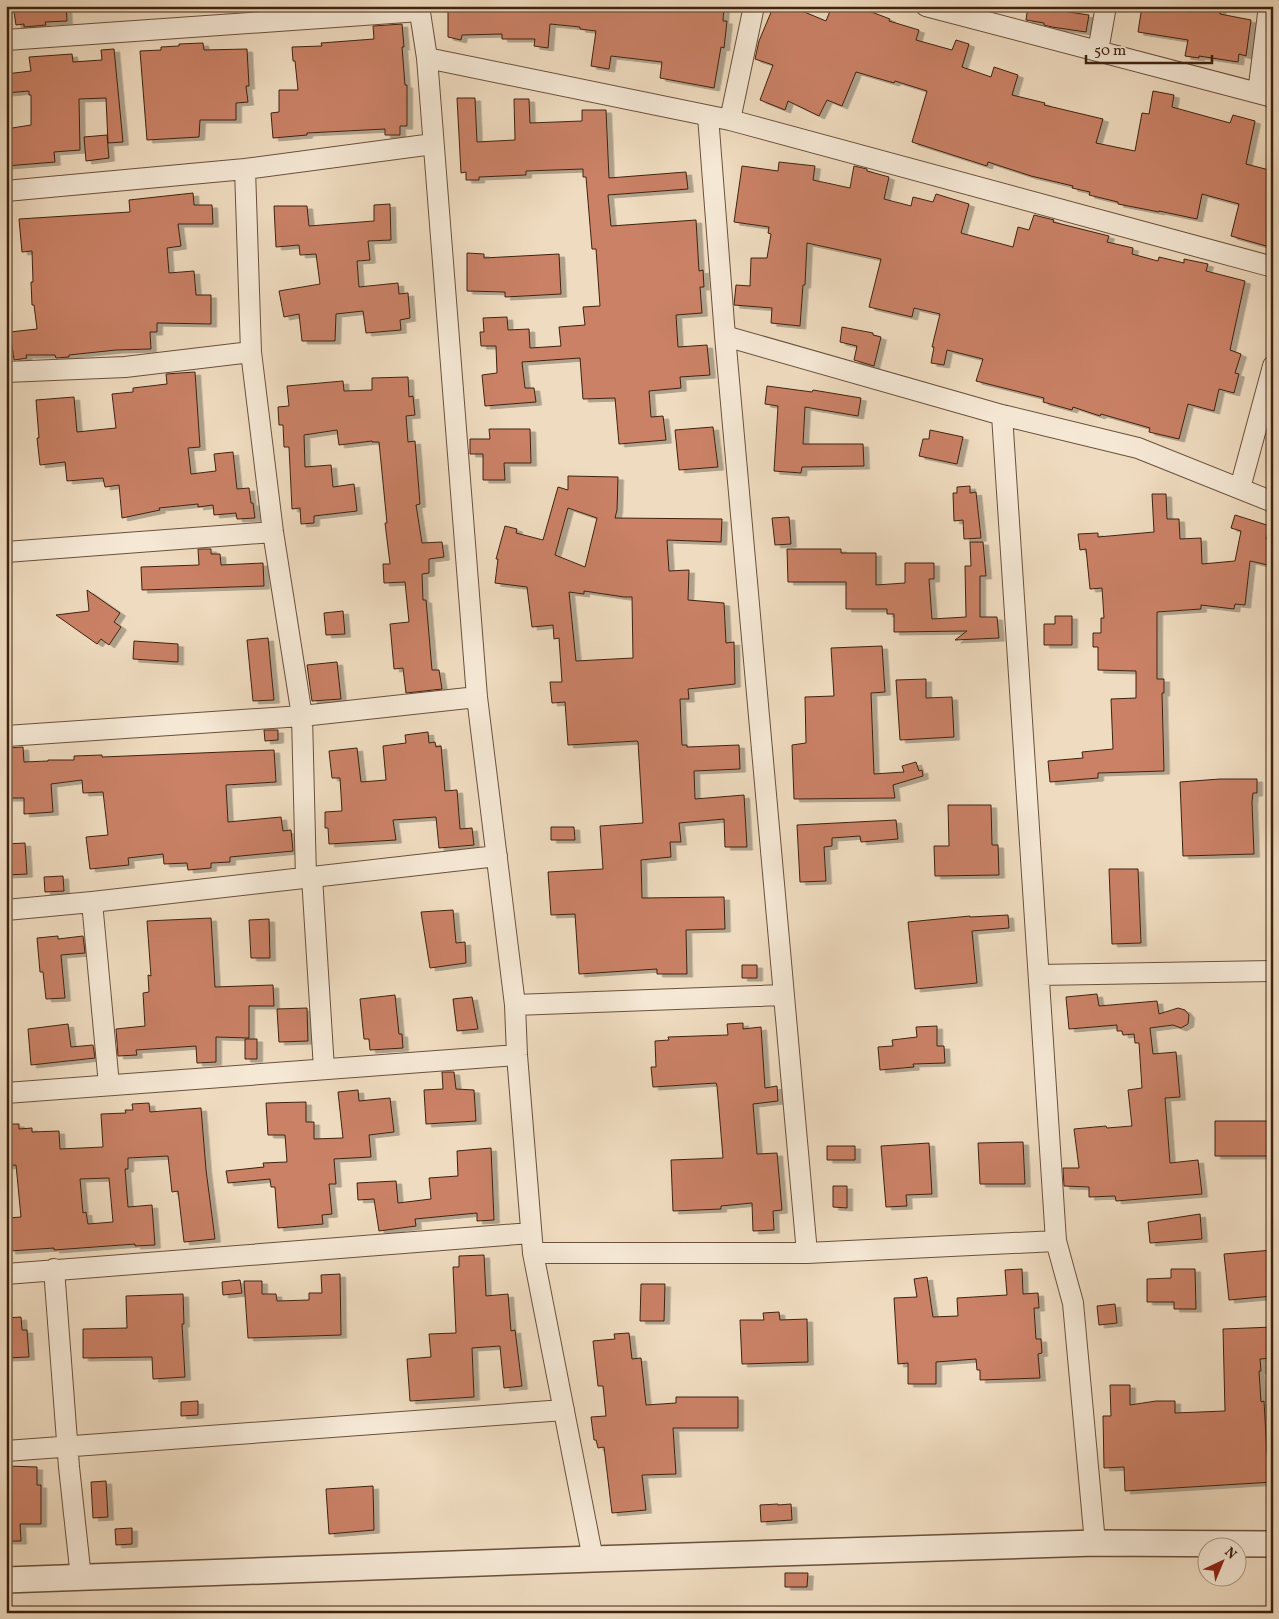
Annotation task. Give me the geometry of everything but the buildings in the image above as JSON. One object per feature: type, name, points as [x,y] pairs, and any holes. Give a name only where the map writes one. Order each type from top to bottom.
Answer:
[{"type":"street","points":[[730,120],[754,6]]},
{"type":"street","points":[[926,6],[947,9],[1265,95],[1269,6]]},
{"type":"street","points":[[1098,51],[1106,6]]},
{"type":"street","points":[[6,40],[419,8],[427,58],[477,697],[515,1005],[533,1253],[593,1558]]},
{"type":"street","points":[[427,58],[730,120],[1273,267]]},
{"type":"street","points":[[708,116],[724,336],[807,1253]]},
{"type":"street","points":[[6,191],[245,169],[433,144]]},
{"type":"street","points":[[245,169],[251,352],[273,532],[302,716],[309,877],[324,1069]]},
{"type":"street","points":[[724,336],[1002,415],[1138,448],[1273,502]]},
{"type":"street","points":[[6,372],[125,367],[251,352]]},
{"type":"street","points":[[1240,488],[1273,366]]},
{"type":"street","points":[[1002,415],[1056,1241],[1073,1303],[1095,1544]]},
{"type":"street","points":[[6,552],[273,532]]},
{"type":"street","points":[[6,736],[302,716],[477,697]]},
{"type":"street","points":[[6,910],[497,856]]},
{"type":"street","points":[[92,902],[109,1085]]},
{"type":"street","points":[[1039,975],[1273,971]]},
{"type":"street","points":[[515,1005],[783,994]]},
{"type":"street","points":[[6,1094],[518,1055]]},
{"type":"street","points":[[6,1274],[531,1233]]},
{"type":"street","points":[[533,1253],[807,1253],[1056,1241]]},
{"type":"street","points":[[54,1270],[67,1446],[81,1578]]},
{"type":"street","points":[[6,1450],[564,1410]]},
{"type":"street","points":[[6,1580],[593,1558],[1095,1544],[1273,1544]]}]
